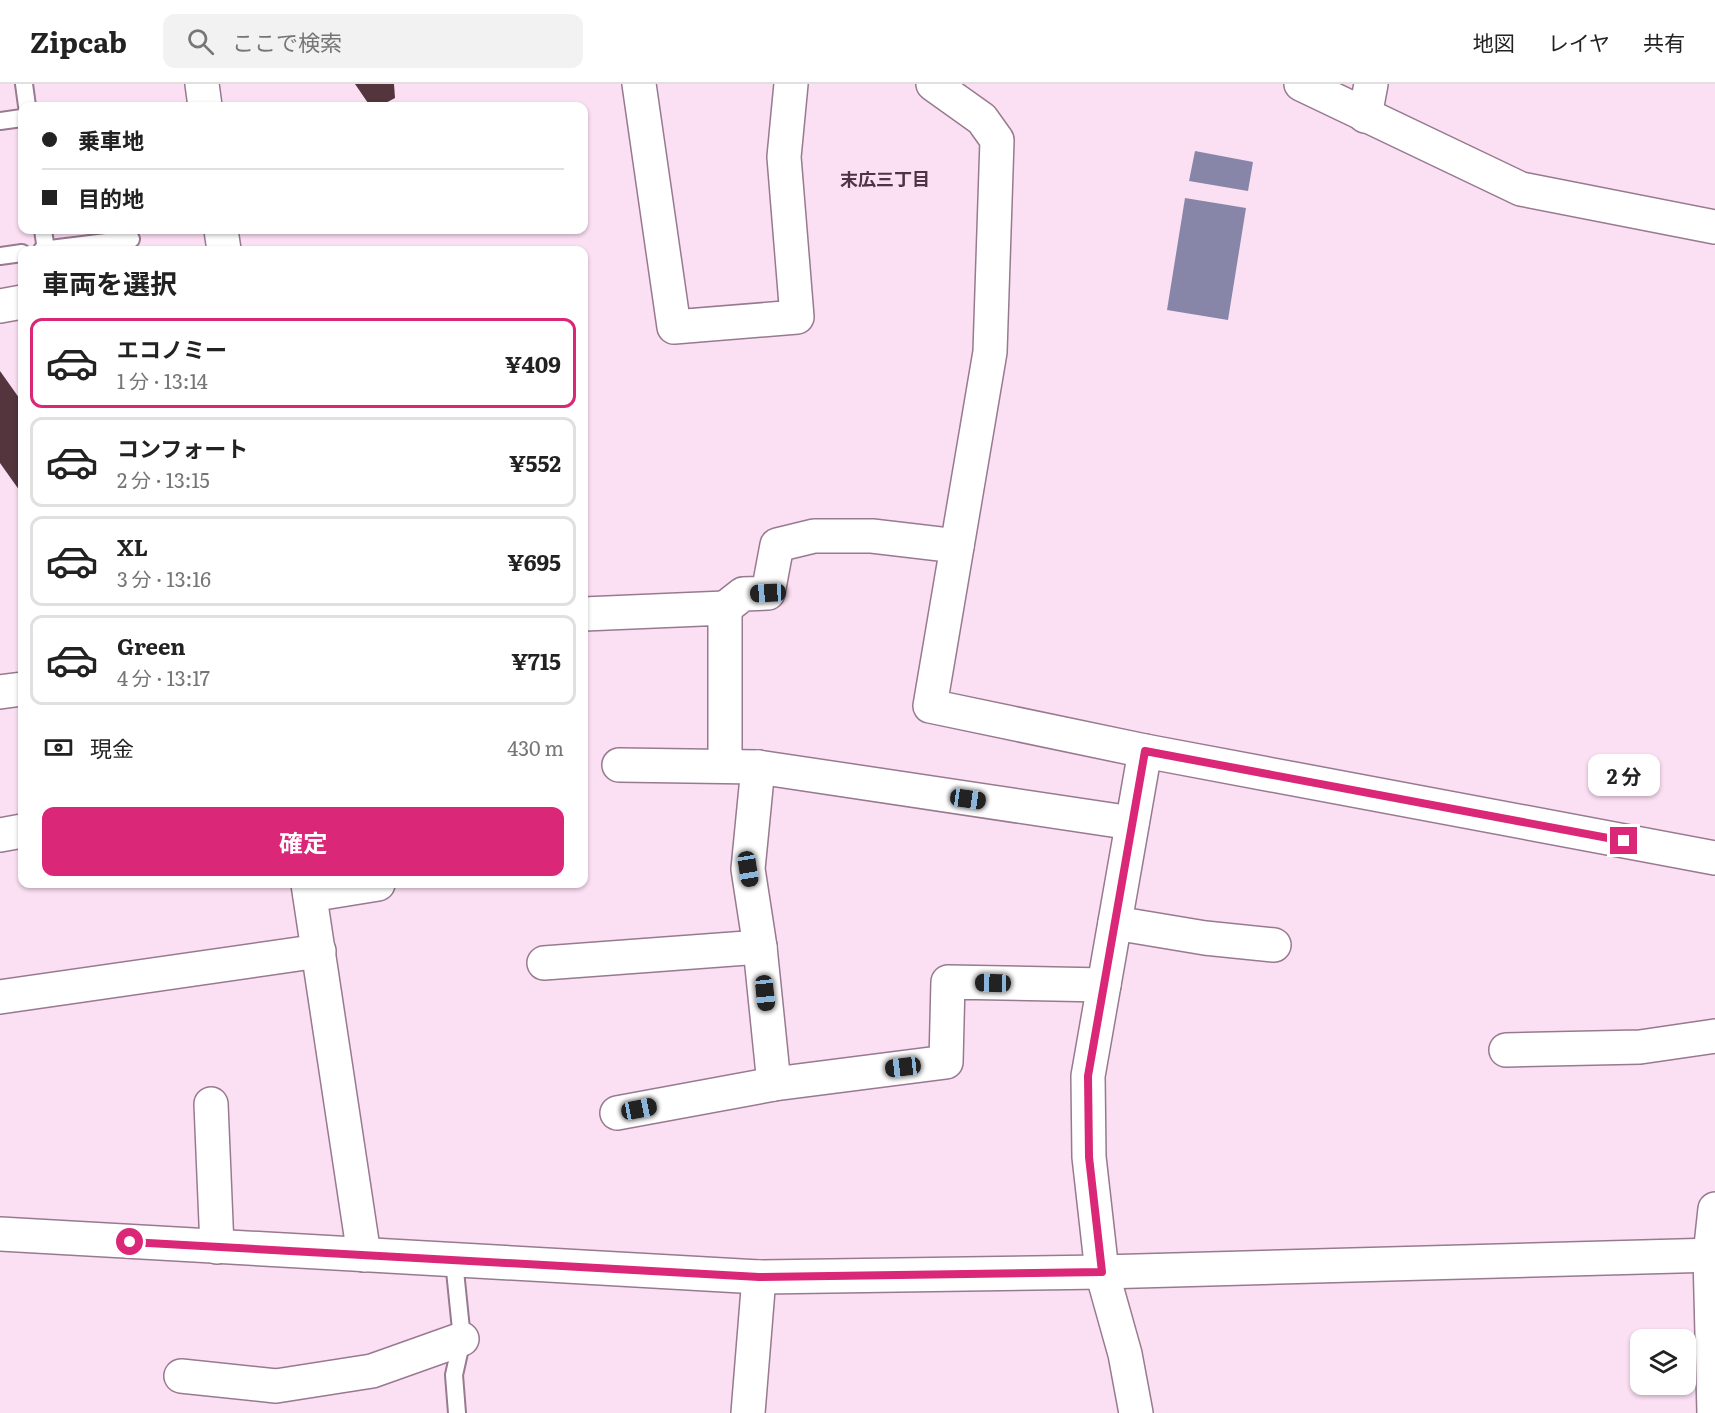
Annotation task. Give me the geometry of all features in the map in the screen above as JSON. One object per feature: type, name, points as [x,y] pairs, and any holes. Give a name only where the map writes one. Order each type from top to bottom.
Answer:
[{"type":"street","points":[[202,84],[204,102]]},
{"type":"street","points":[[639,84],[674,327],[797,317],[784,157],[791,84]]},
{"type":"street","points":[[933,84],[982,119],[997,140],[990,352],[930,706],[1145,751],[1715,858]]},
{"type":"street","points":[[1301,84],[1521,189],[1715,227]]},
{"type":"street","points":[[1365,116],[1371,84]]},
{"type":"street","points":[[0,306],[18,303]]},
{"type":"street","points":[[588,614],[725,608],[743,594],[768,593],[777,545],[814,536],[872,536],[957,546]]},
{"type":"street","points":[[725,608],[725,766]]},
{"type":"street","points":[[0,692],[18,690]]},
{"type":"street","points":[[1136,1413],[1125,1354],[1102,1272],[1089,1157],[1088,1076],[1145,751]]},
{"type":"street","points":[[619,765],[758,767],[1132,823]]},
{"type":"street","points":[[758,767],[748,869],[760,947],[774,1083]]},
{"type":"street","points":[[0,835],[18,832]]},
{"type":"street","points":[[309,889],[364,1255]]},
{"type":"street","points":[[1115,923],[1205,938],[1274,945]]},
{"type":"street","points":[[544,963],[760,947]]},
{"type":"street","points":[[0,997],[319,951]]},
{"type":"street","points":[[617,1113],[774,1083],[946,1062],[948,982],[1104,985]]},
{"type":"street","points":[[1506,1050],[1640,1047],[1715,1036]]},
{"type":"street","points":[[211,1104],[217,1247]]},
{"type":"street","points":[[1714,1413],[1712,1255],[1715,1209]]},
{"type":"street","points":[[0,1234],[759,1277],[1102,1272],[1712,1255]]},
{"type":"street","points":[[748,1413],[759,1277]]},
{"type":"street","points":[[181,1376],[276,1386],[372,1371],[462,1339]]},
{"type":"lane","points":[[24,84],[26,102]]},
{"type":"lane","points":[[0,121],[18,119]]},
{"type":"lane","points":[[76,246],[131,239]]},
{"type":"lane","points":[[0,256],[18,254]]},
{"type":"lane","points":[[454,1261],[462,1339],[453,1375],[457,1413]]},
{"type":"water","points":[[1195,151],[1253,162],[1248,191],[1189,181]]},
{"type":"water","points":[[1185,198],[1246,208],[1228,320],[1167,310]]},
{"type":"building","points":[[355,84],[394,84],[395,98],[388,102],[367,102]]},
{"type":"building","points":[[0,371],[18,396],[18,488],[0,463]]},
{"type":"district","name":"末広三丁目","points":[[885,178]]},
{"type":"route","points":[[130,1242],[759,1277],[1102,1272],[1089,1157],[1088,1076],[1145,751],[1624,841]]}]
